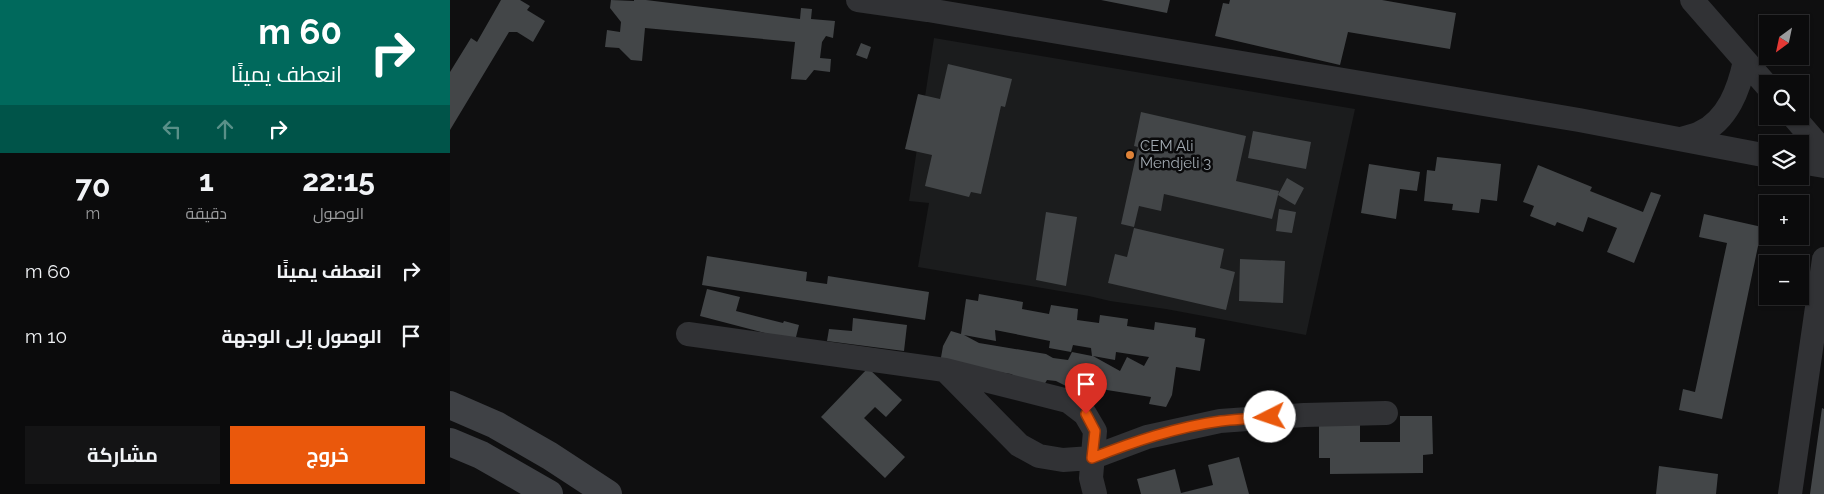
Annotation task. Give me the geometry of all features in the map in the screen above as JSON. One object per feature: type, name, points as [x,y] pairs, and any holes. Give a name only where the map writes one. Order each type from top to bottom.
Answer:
[{"type":"main road","points":[[450,405],[496,425],[550,456],[608,494]]},
{"type":"main road","points":[[450,442],[481,455],[549,494]]},
{"type":"street","points":[[858,0],[929,5],[1579,120],[1759,154]]},
{"type":"street","points":[[1692,0],[1759,77]]},
{"type":"street","points":[[1681,139],[1701,133],[1716,122],[1729,107],[1740,84],[1745,62]]},
{"type":"street","points":[[1801,125],[1824,152]]},
{"type":"street","points":[[1809,164],[1824,166]]},
{"type":"street","points":[[1790,494],[1824,259]]},
{"type":"street","points":[[688,334],[945,370],[1068,401],[1086,414],[1095,431],[1091,478],[1095,494]]},
{"type":"street","points":[[945,370],[1018,445],[1040,456],[1062,460],[1092,458],[1147,437],[1220,421],[1304,415],[1386,413]]},
{"type":"shaded area","name":"CEM Ali Mendjeli 3","points":[[934,38],[1355,109],[1306,335],[918,267],[929,203],[909,201]]},
{"type":"building","points":[[501,0],[520,0],[530,6],[527,10],[545,21],[533,42],[517,32],[509,32],[450,130],[450,72],[471,38],[477,42]]},
{"type":"building","points":[[611,0],[646,0],[800,19],[801,8],[812,9],[811,19],[835,21],[833,38],[826,36],[822,42],[820,58],[831,59],[830,72],[814,70],[806,80],[791,79],[795,42],[645,28],[642,61],[631,60],[619,48],[605,47],[607,30],[620,32],[621,22],[610,8]]},
{"type":"building","points":[[1101,0],[1170,0],[1167,13]]},
{"type":"building","points":[[1230,0],[1382,0],[1456,13],[1450,49],[1348,32],[1340,65],[1215,36],[1223,3],[1229,4]]},
{"type":"building","points":[[861,43],[871,47],[867,59],[856,55]]},
{"type":"building","points":[[948,64],[1012,79],[1005,107],[1001,106],[981,194],[971,192],[969,197],[925,186],[932,155],[905,149],[918,94],[940,99]]},
{"type":"building","points":[[1141,112],[1246,136],[1236,181],[1279,191],[1272,219],[1164,194],[1161,211],[1139,206],[1134,227],[1121,224],[1138,147],[1134,146]]},
{"type":"building","points":[[1253,131],[1311,142],[1306,169],[1248,158]]},
{"type":"building","points":[[1437,157],[1501,164],[1497,201],[1481,199],[1479,213],[1452,210],[1453,204],[1424,201],[1427,170],[1435,171]]},
{"type":"building","points":[[1369,164],[1420,172],[1417,191],[1400,189],[1396,219],[1361,213]]},
{"type":"building","points":[[1538,165],[1592,187],[1590,191],[1643,212],[1651,192],[1661,195],[1634,263],[1607,252],[1617,228],[1588,217],[1583,232],[1557,222],[1555,226],[1530,216],[1534,206],[1523,202]]},
{"type":"building","points":[[1287,178],[1304,188],[1295,205],[1278,195]]},
{"type":"building","points":[[1279,209],[1296,212],[1292,233],[1276,231]]},
{"type":"building","points":[[1046,212],[1077,217],[1066,286],[1036,280]]},
{"type":"building","points":[[1704,214],[1759,226],[1759,241],[1722,419],[1679,410],[1683,389],[1695,392],[1727,243],[1699,237]]},
{"type":"building","points":[[1134,228],[1224,249],[1220,268],[1235,272],[1226,310],[1108,283],[1115,254],[1127,257]]},
{"type":"building","points":[[707,256],[807,272],[806,281],[827,284],[828,276],[929,292],[925,320],[702,285]]},
{"type":"building","points":[[1240,259],[1285,261],[1283,303],[1239,301]]},
{"type":"building","points":[[707,289],[740,297],[736,311],[783,323],[784,321],[799,325],[795,341],[700,316]]},
{"type":"building","points":[[979,294],[1023,302],[1022,309],[1049,314],[1051,305],[1078,309],[1077,320],[1099,323],[1100,315],[1128,319],[1127,326],[1154,330],[1155,322],[1196,328],[1195,337],[1205,339],[1200,371],[1176,367],[1172,395],[1166,407],[1149,404],[1151,397],[1088,387],[1084,395],[1056,381],[1047,380],[1041,390],[1011,374],[940,363],[943,346],[951,331],[961,334],[966,299],[978,301]],"holes":[[[995,330],[1050,341],[1049,348],[1071,352],[1073,345],[1091,348],[1092,356],[1072,352],[1068,360],[1053,358],[1046,354],[979,343],[964,335],[996,341]],[[1116,352],[1149,357],[1144,366],[1127,357],[1120,371],[1093,356],[1115,360]]]},
{"type":"building","points":[[853,318],[907,325],[904,351],[827,341],[829,329],[852,331]]},
{"type":"building","points":[[868,368],[902,400],[886,417],[875,407],[864,418],[905,457],[885,478],[821,417]]},
{"type":"building","points":[[1822,408],[1824,409],[1824,494],[1810,494]]},
{"type":"building","points":[[1319,416],[1360,416],[1360,442],[1400,442],[1400,416],[1432,416],[1433,454],[1423,455],[1423,473],[1330,474],[1330,458],[1319,458]]},
{"type":"building","points":[[1239,457],[1249,494],[1141,494],[1137,479],[1175,469],[1181,493],[1213,485],[1208,465]]},
{"type":"building","points":[[1659,466],[1718,474],[1716,494],[1656,494]]},
{"type":"place","name":"CEM Ali Mendjeli 3","points":[[1130,155]]},
{"type":"route","points":[[1086,414],[1095,431],[1092,458],[1147,437],[1220,421],[1270,417]]}]
